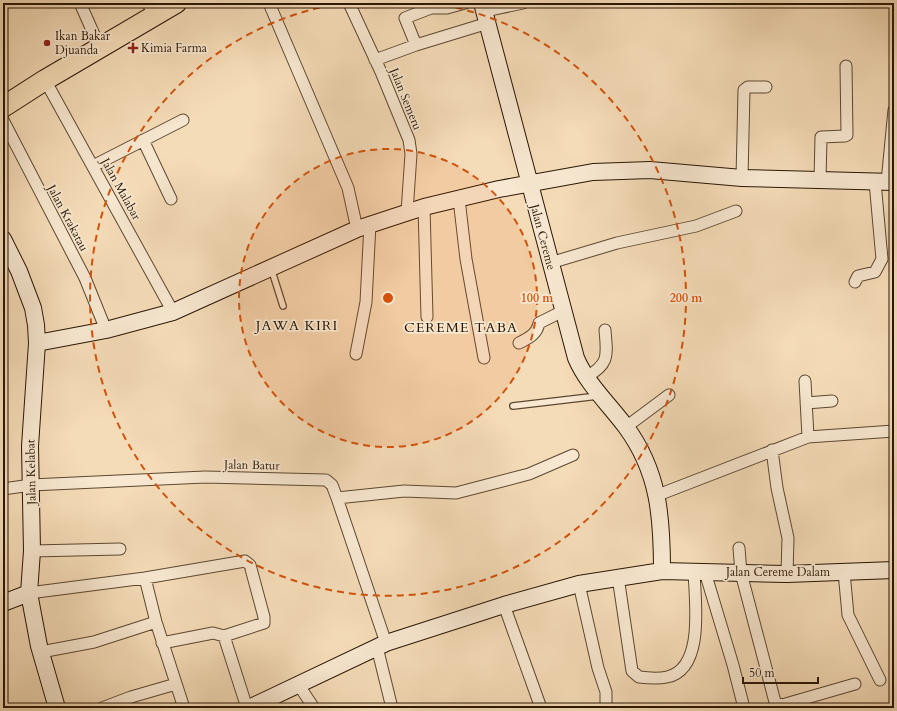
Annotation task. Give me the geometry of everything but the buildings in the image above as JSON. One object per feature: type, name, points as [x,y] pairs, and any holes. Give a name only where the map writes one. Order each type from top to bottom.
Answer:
[{"type":"highway","points":[[3,107],[45,80],[100,48],[151,10],[176,3]]},
{"type":"street","points":[[80,3],[100,48]]},
{"type":"street","points":[[269,3],[364,226],[366,296],[356,354]]},
{"type":"street","name":"Jalan Semeru","points":[[349,3],[375,60],[410,147],[407,212]]},
{"type":"street","points":[[416,45],[405,18],[431,8],[446,8],[465,3]]},
{"type":"street","points":[[375,60],[416,45],[485,12],[523,3]]},
{"type":"street","name":"Jalan Cereme","points":[[485,12],[576,358],[586,377],[626,427],[646,464],[658,495],[662,527],[662,571]]},
{"type":"street","points":[[820,180],[821,137],[847,136],[846,66]]},
{"type":"street","name":"Jalan Malabar","points":[[45,80],[173,312]]},
{"type":"street","points":[[742,178],[744,90],[748,87],[766,87]]},
{"type":"street","points":[[855,282],[858,276],[875,272],[882,260],[885,182],[894,110]]},
{"type":"street","name":"Jalan Krakatau","points":[[3,120],[85,278],[106,330]]},
{"type":"street","points":[[93,166],[182,120]]},
{"type":"street","points":[[143,140],[171,199]]},
{"type":"street","points":[[37,343],[106,330],[173,312],[364,226],[424,207],[499,189],[593,172],[650,170],[742,178],[885,182]]},
{"type":"street","points":[[460,199],[466,258],[484,358]]},
{"type":"street","points":[[424,207],[427,317]]},
{"type":"street","points":[[550,263],[617,244],[696,226],[736,211]]},
{"type":"street","name":"Jalan Kelabat","points":[[3,239],[33,308],[36,324],[37,343],[30,422],[32,551],[30,593],[41,652],[57,708]]},
{"type":"street","points":[[520,343],[532,337],[539,322],[563,311]]},
{"type":"street","points":[[586,377],[599,370],[605,360],[607,352],[605,330]]},
{"type":"street","points":[[805,381],[808,437]]},
{"type":"street","points":[[626,427],[669,395]]},
{"type":"street","points":[[806,402],[832,401]]},
{"type":"street","points":[[658,495],[808,437],[894,431]]},
{"type":"street","points":[[772,450],[777,488],[788,538],[787,574]]},
{"type":"street","points":[[337,498],[404,491],[456,494],[529,474],[572,455]]},
{"type":"street","name":"Jalan Batur","points":[[3,489],[31,485],[205,477],[326,480],[332,485],[337,498],[381,645],[392,708]]},
{"type":"street","points":[[738,548],[741,573],[775,702],[782,705],[855,684]]},
{"type":"street","points":[[32,551],[120,549]]},
{"type":"street","points":[[3,603],[30,593],[145,578],[240,561],[248,563],[264,617],[264,623],[224,636],[213,633],[162,643]]},
{"type":"street","name":"Jalan Cereme Dalam","points":[[248,708],[381,645],[504,605],[579,584],[662,571],[787,574],[894,570]]},
{"type":"street","points":[[618,577],[632,671],[638,677],[667,677],[684,667],[693,650],[700,572]]},
{"type":"street","points":[[700,572],[735,671],[744,708]]},
{"type":"street","points":[[844,572],[848,615],[880,680]]},
{"type":"street","points":[[145,578],[162,643],[184,708]]},
{"type":"street","points":[[579,584],[598,668],[606,692],[606,708]]},
{"type":"street","points":[[504,605],[541,708]]},
{"type":"street","points":[[41,652],[94,642],[156,622]]},
{"type":"street","points":[[224,636],[248,708]]},
{"type":"street","points":[[102,708],[131,697],[176,684]]},
{"type":"street","points":[[298,684],[314,708]]},
{"type":"lane","points":[[271,268],[283,306]]},
{"type":"lane","points":[[513,406],[601,396]]},
{"type":"place","name":"Ikan Bakar Djuanda","points":[[47,43]]},
{"type":"place","name":"Kimia Farma","points":[[133,48]]},
{"type":"district","name":"JAWA KIRI","points":[[297,325]]},
{"type":"district","name":"CEREME TABA","points":[[461,327]]}]
